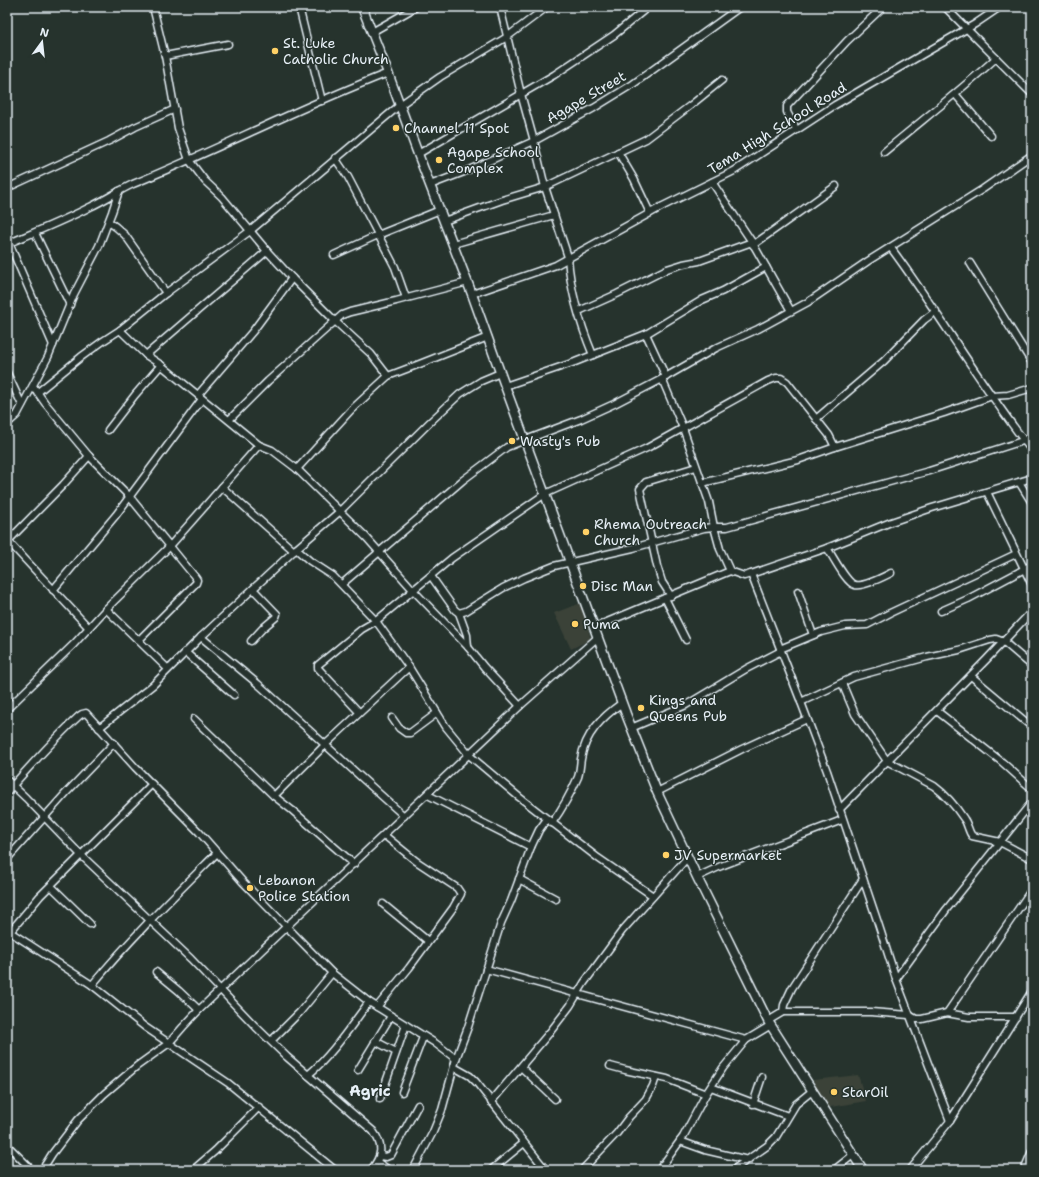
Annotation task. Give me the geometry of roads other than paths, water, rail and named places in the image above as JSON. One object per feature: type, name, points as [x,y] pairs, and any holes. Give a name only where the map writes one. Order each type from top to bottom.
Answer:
[{"type":"main road","points":[[362,7],[468,282],[631,728],[657,792],[697,878],[770,1023],[863,1170]]},
{"type":"street","points":[[153,7],[165,56],[180,138],[189,160],[205,181],[222,197],[292,278],[336,322],[371,354],[388,376]]},
{"type":"street","points":[[299,7],[322,101]]},
{"type":"street","points":[[372,32],[416,7]]},
{"type":"street","points":[[500,7],[545,187],[568,257],[569,269],[584,335],[593,355]]},
{"type":"street","points":[[38,392],[166,293],[250,231],[335,158],[400,105],[429,84],[507,37],[547,7]]},
{"type":"street","points":[[418,154],[554,75],[607,39],[648,7]]},
{"type":"street","name":"Agape Street","points":[[430,185],[464,172],[534,141],[599,104],[633,84],[740,7]]},
{"type":"street","points":[[796,129],[787,112],[786,106],[847,42],[883,7]]},
{"type":"street","points":[[945,7],[1032,94]]},
{"type":"street","name":"Tema High School Road","points":[[472,294],[556,265],[650,213],[734,172],[796,129],[967,29],[1000,7]]},
{"type":"street","points":[[165,56],[228,44]]},
{"type":"street","points":[[884,152],[920,121],[955,94],[996,58]]},
{"type":"street","points":[[53,345],[8,244],[90,207],[119,191],[388,72]]},
{"type":"street","points":[[444,221],[502,200],[545,187],[646,139],[722,80]]},
{"type":"street","points":[[955,94],[991,136]]},
{"type":"street","points":[[7,188],[109,141],[135,127],[175,110]]},
{"type":"street","points":[[618,152],[634,179],[650,213]]},
{"type":"street","points":[[342,584],[378,551],[463,480],[507,448],[608,407],[664,378],[709,352],[758,329],[808,302],[868,261],[891,248],[1031,157]]},
{"type":"street","points":[[335,158],[348,177],[395,267],[406,298]]},
{"type":"street","points":[[712,182],[753,244],[791,311]]},
{"type":"street","points":[[579,311],[667,269],[753,244],[836,186]]},
{"type":"street","points":[[7,424],[17,414],[33,386],[53,345],[87,267],[109,222],[119,191]]},
{"type":"street","points":[[334,255],[378,235],[440,210]]},
{"type":"street","points":[[453,244],[554,216]]},
{"type":"street","points":[[109,222],[125,235],[166,293]]},
{"type":"street","points":[[35,233],[70,305]]},
{"type":"street","points":[[891,248],[936,311],[992,396],[1032,450]]},
{"type":"street","points":[[146,355],[268,251]]},
{"type":"street","points":[[970,263],[1032,363]]},
{"type":"street","points":[[505,386],[593,355],[646,334],[702,300],[723,291],[766,267]]},
{"type":"street","points":[[53,590],[116,515],[200,397],[253,331],[292,278]]},
{"type":"street","points":[[229,420],[268,381],[336,322],[342,315],[468,282]]},
{"type":"street","points":[[816,419],[884,361],[924,320],[936,311]]},
{"type":"street","points":[[120,330],[146,355],[161,365],[259,444],[272,450],[297,469],[378,551],[468,647],[487,671],[520,706]]},
{"type":"street","points":[[646,334],[683,428],[709,502],[722,555],[730,571]]},
{"type":"street","points":[[297,469],[351,410],[388,376],[417,366],[488,337]]},
{"type":"street","points":[[108,430],[161,365]]},
{"type":"street","points":[[7,373],[22,405]]},
{"type":"street","points":[[99,728],[153,685],[201,637],[295,550],[339,512],[460,394],[480,381],[500,373]]},
{"type":"street","points":[[359,712],[318,668],[318,665],[362,629],[376,621],[414,591],[452,558],[545,494],[647,448],[756,387],[776,378],[781,378],[787,382],[836,447]]},
{"type":"street","points":[[33,386],[45,403],[89,456],[129,496],[197,580],[196,583],[138,640]]},
{"type":"street","points":[[702,483],[798,460],[897,429],[992,396],[1008,395],[1032,388]]},
{"type":"street","points":[[459,613],[466,611],[503,588],[554,566],[714,527],[727,527],[806,506],[936,469],[1032,438]]},
{"type":"street","points":[[7,709],[170,546],[259,444]]},
{"type":"street","points":[[89,456],[8,541],[89,628]]},
{"type":"street","points":[[686,640],[657,566],[640,489],[646,482],[696,467]]},
{"type":"street","points":[[595,628],[730,571],[744,576],[827,548],[891,522],[932,508],[1032,478]]},
{"type":"street","points":[[1020,482],[1032,503]]},
{"type":"street","points":[[222,487],[295,550],[333,576],[342,584],[376,621],[409,667],[455,739],[469,755],[552,823],[598,858],[653,896]]},
{"type":"street","points":[[988,492],[1016,554],[1032,585]]},
{"type":"street","points":[[827,548],[845,576],[854,585],[866,584],[891,573]]},
{"type":"street","points":[[631,728],[686,705],[746,668],[813,634],[845,626],[867,625],[890,612],[1016,554]]},
{"type":"street","points":[[941,611],[968,599],[1032,565]]},
{"type":"street","points":[[750,574],[827,771],[896,979],[950,1121]]},
{"type":"street","points":[[431,576],[455,610],[459,613],[468,635],[468,647]]},
{"type":"street","points":[[251,641],[276,617],[277,614],[253,589]]},
{"type":"street","points":[[798,591],[813,634]]},
{"type":"street","points":[[106,609],[168,669]]},
{"type":"street","points":[[839,810],[1004,642],[1032,611]]},
{"type":"street","points":[[201,637],[258,684],[404,816]]},
{"type":"street","points":[[42,1170],[52,1154],[78,1120],[104,1094],[137,1066],[169,1043],[199,1010],[286,927],[428,795],[520,706],[598,637]]},
{"type":"street","points":[[801,702],[854,677],[996,639],[1004,642],[1032,666]]},
{"type":"street","points":[[185,652],[234,695]]},
{"type":"street","points":[[274,796],[359,712],[409,667]]},
{"type":"street","points":[[971,676],[1032,727]]},
{"type":"street","points":[[842,683],[855,714],[887,761],[940,790],[964,819],[969,833],[972,836],[1000,842],[1031,856]]},
{"type":"street","points":[[552,823],[561,811],[578,777],[584,748],[593,729],[601,719],[622,703]]},
{"type":"street","points":[[937,711],[1002,762],[1032,789]]},
{"type":"street","points":[[7,792],[58,735],[82,714],[86,713],[199,832],[243,882],[332,974],[369,1002],[423,1037],[435,1043],[456,1058]]},
{"type":"street","points":[[392,718],[399,728],[406,733],[410,733],[437,713]]},
{"type":"street","points":[[194,719],[274,796],[354,864]]},
{"type":"street","points":[[657,792],[807,719]]},
{"type":"street","points":[[7,859],[114,743]]},
{"type":"street","points":[[7,780],[81,855],[195,964],[271,1041],[308,1075],[374,1131],[380,1145],[378,1159],[371,1170]]},
{"type":"street","points":[[152,784],[40,896],[8,931],[92,985],[145,1027],[228,1083],[335,1170]]},
{"type":"street","points":[[428,795],[531,847]]},
{"type":"street","points":[[896,979],[946,910],[1032,802]]},
{"type":"street","points":[[413,1170],[433,1132],[442,1110],[456,1058],[501,923],[531,847],[539,830],[547,819]]},
{"type":"street","points":[[697,878],[721,866],[842,820]]},
{"type":"street","points":[[377,1007],[409,968],[460,897],[460,891],[441,876],[416,861],[384,835]]},
{"type":"street","points":[[92,985],[118,954],[217,853]]},
{"type":"street","points":[[491,1102],[522,1068],[570,1006],[622,931],[688,857]]},
{"type":"street","points":[[519,879],[556,899]]},
{"type":"street","points":[[783,1012],[784,1005],[792,988],[863,879]]},
{"type":"street","points":[[50,886],[90,924]]},
{"type":"street","points":[[947,1013],[1032,889]]},
{"type":"street","points":[[383,904],[428,941]]},
{"type":"street","points":[[486,969],[746,1040]]},
{"type":"street","points":[[156,972],[199,1010]]},
{"type":"street","points":[[271,1041],[300,1012],[332,974]]},
{"type":"street","points":[[910,1170],[950,1121],[1032,991]]},
{"type":"street","points":[[308,1075],[318,1067],[369,1002]]},
{"type":"street","points":[[669,1170],[661,1168],[680,1141],[706,1094],[723,1068],[746,1040],[783,1012],[844,1011],[909,1015],[916,1019],[947,1013],[969,1017],[1016,1017]]},
{"type":"street","points":[[358,1070],[391,1016]]},
{"type":"street","points":[[380,1099],[406,1025]]},
{"type":"street","points":[[402,1092],[423,1037]]},
{"type":"street","points":[[375,1041],[396,1052]]},
{"type":"street","points":[[610,1066],[667,1079],[706,1094]]},
{"type":"street","points":[[454,1067],[470,1076],[476,1082],[546,1170]]},
{"type":"street","points":[[522,1068],[555,1099]]},
{"type":"street","points":[[752,1104],[762,1076]]},
{"type":"street","points":[[582,1170],[617,1133],[629,1117],[646,1099],[656,1077]]},
{"type":"street","points":[[711,1087],[752,1104],[788,1116]]},
{"type":"street","points":[[734,1170],[776,1137],[799,1101],[812,1091]]},
{"type":"street","points":[[378,1159],[386,1157],[395,1149],[418,1105]]},
{"type":"street","points":[[193,1170],[215,1151],[259,1107]]},
{"type":"street","points":[[680,1141],[704,1150],[748,1160]]},
{"type":"street","points":[[491,1170],[524,1143]]},
{"type":"street","points":[[7,1145],[32,1170]]},
{"type":"street","points":[[1024,1170],[1032,1151]]},
{"type":"street","points":[[834,1170],[853,1155]]},
{"type":"street","points":[[378,1159],[389,1170]]},
{"type":"place","name":"St. Luke Catholic Church","points":[[275,51]]},
{"type":"place","name":"Channel 11 Spot","points":[[396,128]]},
{"type":"place","name":"Agape School Complex","points":[[439,160]]},
{"type":"place","name":"Wasty's Pub","points":[[512,441]]},
{"type":"place","name":"Rhema Outreach Church","points":[[586,532]]},
{"type":"place","name":"Disc Man","points":[[583,586]]},
{"type":"place","name":"Puma","points":[[575,624]]},
{"type":"place","name":"Kings and Queens Pub","points":[[641,708]]},
{"type":"place","name":"JV Supermarket","points":[[666,855]]},
{"type":"place","name":"Lebanon Police Station","points":[[250,888]]},
{"type":"place","name":"StarOil","points":[[834,1092]]},
{"type":"district","name":"Agric","points":[[370,1091]]}]
